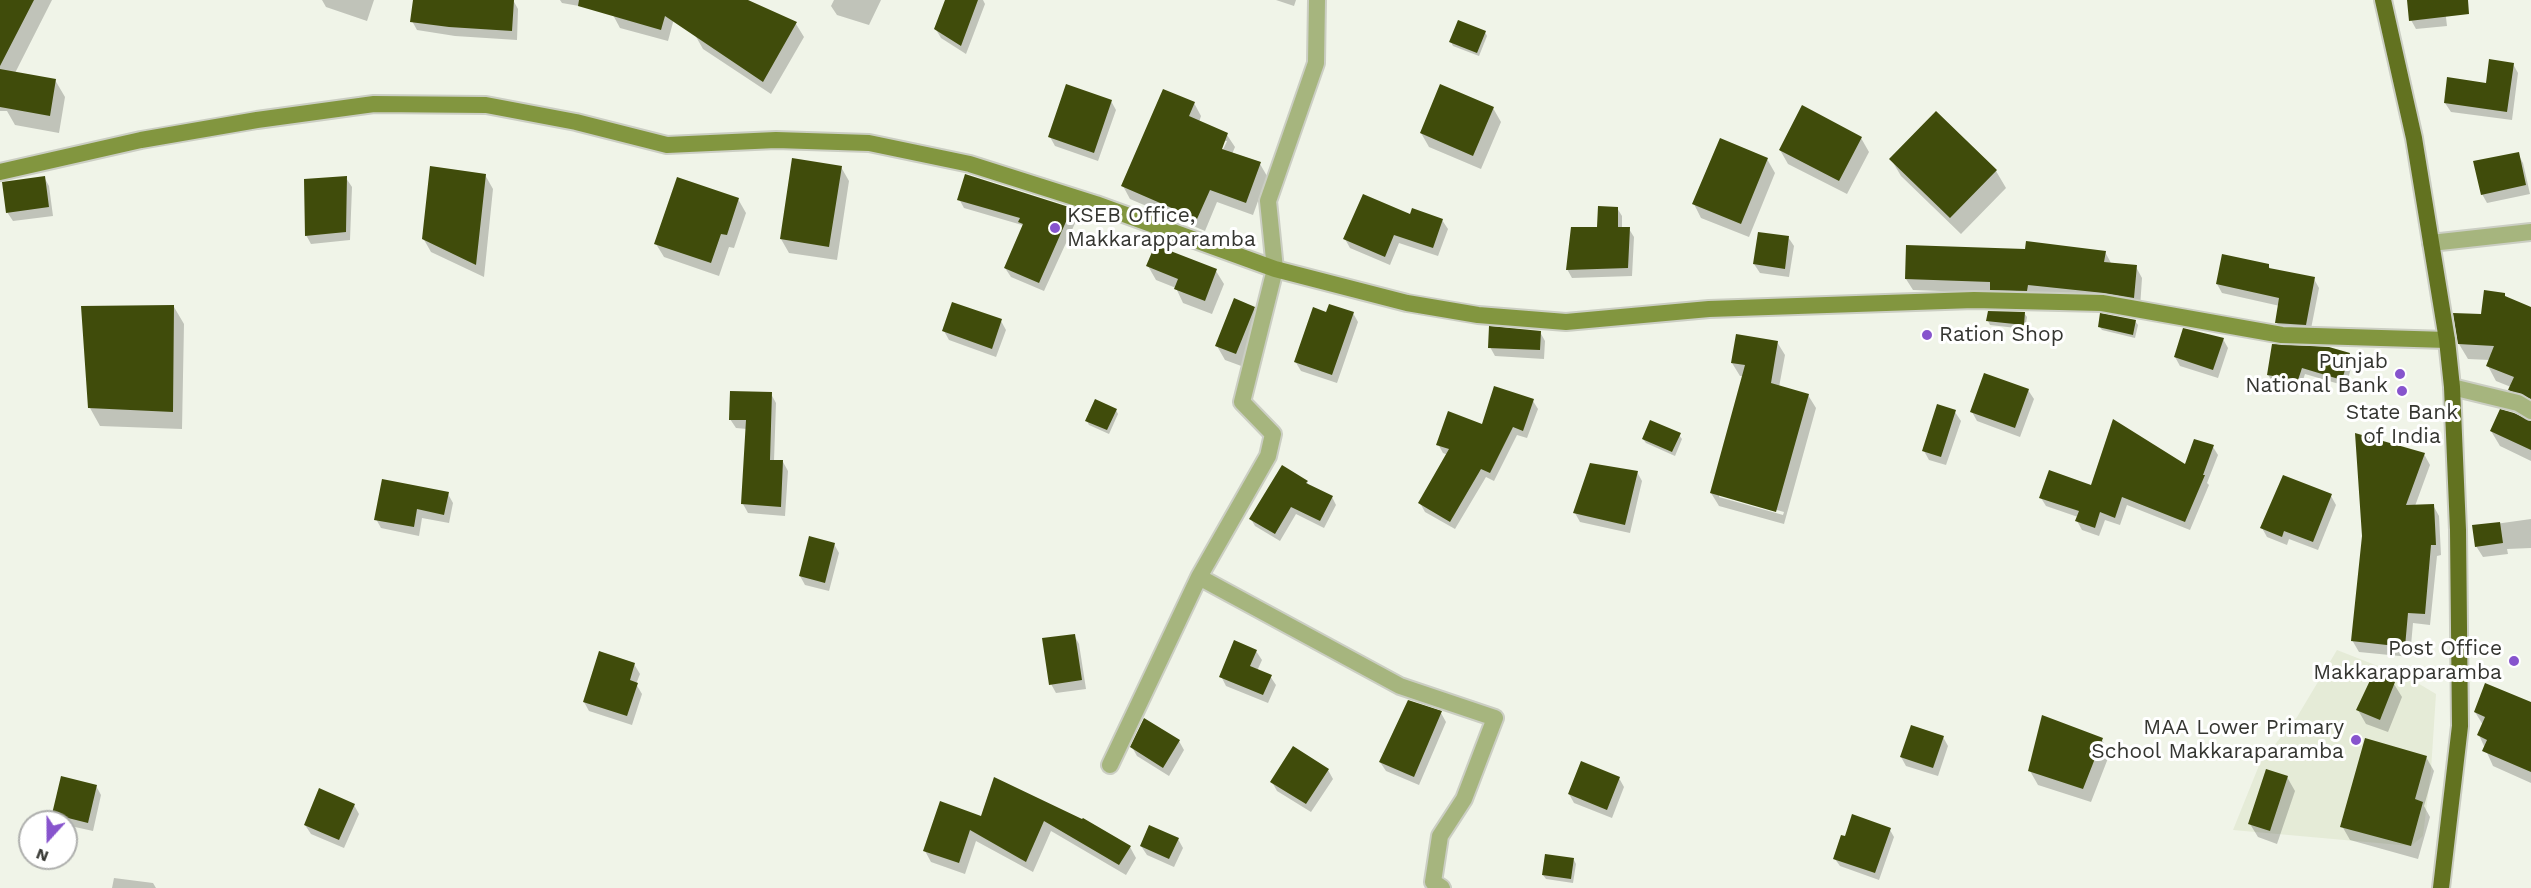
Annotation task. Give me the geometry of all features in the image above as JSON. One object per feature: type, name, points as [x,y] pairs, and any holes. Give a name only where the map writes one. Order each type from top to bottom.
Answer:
[{"type":"highway","points":[[2383,0],[2414,138],[2447,340],[2452,387],[2458,530],[2460,726],[2441,888]]},
{"type":"main road","points":[[0,172],[141,140],[269,118],[374,104],[486,105],[576,122],[667,145],[776,140],[869,143],[970,164],[1096,204],[1275,269],[1407,303],[1478,315],[1566,322],[1709,309],[1974,300],[2102,303],[2282,335],[2447,340]]},
{"type":"street","points":[[1110,765],[1199,577],[1268,456],[1273,434],[1242,402],[1275,269],[1268,201],[1316,63],[1317,0]]},
{"type":"street","points":[[2431,243],[2531,232]]},
{"type":"street","points":[[2452,387],[2518,403],[2531,411]]},
{"type":"street","points":[[1199,577],[1400,686],[1496,718],[1464,799],[1440,836],[1433,882],[1442,888]]},
{"type":"shaded area","name":"MAA Lower Primary School Makkaraparamba","points":[[2337,650],[2411,679],[2436,694],[2431,770],[2423,836],[2411,846],[2233,830],[2260,763],[2297,717]]},
{"type":"building","points":[[0,0],[34,0],[0,66]]},
{"type":"building","points":[[413,0],[514,0],[512,31],[410,22]]},
{"type":"building","points":[[579,0],[748,0],[797,22],[763,82],[665,16],[661,30],[578,6]]},
{"type":"building","points":[[945,0],[978,0],[961,46],[934,29]]},
{"type":"building","points":[[2407,0],[2468,0],[2469,14],[2409,21]]},
{"type":"building","points":[[1458,20],[1486,31],[1477,53],[1449,42]]},
{"type":"building","points":[[2489,59],[2514,63],[2507,112],[2444,103],[2447,77],[2486,83]]},
{"type":"building","points":[[0,69],[56,79],[50,116],[0,107]]},
{"type":"building","points":[[1066,84],[1112,100],[1094,153],[1048,137]]},
{"type":"building","points":[[1440,84],[1494,107],[1473,156],[1420,133]]},
{"type":"building","points":[[1163,89],[1195,102],[1189,116],[1228,133],[1222,149],[1261,162],[1246,203],[1210,190],[1197,219],[1121,186]]},
{"type":"building","points":[[1802,105],[1862,137],[1839,181],[1779,150]]},
{"type":"building","points":[[1936,111],[1997,170],[1950,218],[1889,159]]},
{"type":"building","points":[[1720,138],[1768,158],[1741,224],[1692,204]]},
{"type":"building","points":[[2519,152],[2526,185],[2481,195],[2473,161]]},
{"type":"building","points":[[792,158],[842,166],[829,247],[780,239]]},
{"type":"building","points":[[430,166],[486,174],[476,265],[422,239]]},
{"type":"building","points":[[965,174],[1072,208],[1039,283],[1004,268],[1023,224],[1018,222],[1020,218],[957,200]]},
{"type":"building","points":[[45,176],[49,207],[6,213],[2,182]]},
{"type":"building","points":[[347,176],[346,232],[305,236],[304,179]]},
{"type":"building","points":[[677,177],[739,198],[727,235],[721,234],[711,263],[654,244]]},
{"type":"building","points":[[1363,194],[1410,214],[1412,208],[1443,219],[1433,248],[1394,235],[1385,257],[1343,239]]},
{"type":"building","points":[[1598,206],[1618,207],[1618,227],[1630,227],[1628,268],[1566,270],[1571,227],[1597,227]]},
{"type":"building","points":[[1758,232],[1789,236],[1785,269],[1753,264]]},
{"type":"building","points":[[2026,241],[2106,251],[2104,262],[2137,265],[2134,298],[2028,285],[2027,291],[1990,290],[1990,282],[1905,279],[1906,245],[2025,249]]},
{"type":"building","points":[[1155,245],[1217,269],[1205,301],[1174,289],[1178,279],[1146,266]]},
{"type":"building","points":[[2222,254],[2269,264],[2269,268],[2315,277],[2306,325],[2275,323],[2279,298],[2216,284]]},
{"type":"building","points":[[2484,290],[2505,293],[2505,296],[2531,307],[2531,399],[2508,390],[2514,377],[2486,366],[2494,346],[2458,344],[2453,313],[2481,314]]},
{"type":"building","points":[[1234,298],[1255,307],[1236,354],[1215,346]]},
{"type":"building","points":[[952,302],[1002,319],[992,349],[942,331]]},
{"type":"building","points":[[1329,304],[1354,312],[1332,375],[1294,362],[1313,307],[1326,312]]},
{"type":"building","points":[[174,305],[173,412],[88,408],[81,306]]},
{"type":"building","points":[[1988,311],[2025,312],[2024,325],[1986,321]]},
{"type":"building","points":[[2100,313],[2136,320],[2133,335],[2098,327]]},
{"type":"building","points":[[1489,326],[1541,331],[1540,350],[1488,348]]},
{"type":"building","points":[[2183,328],[2224,338],[2213,370],[2174,357]]},
{"type":"building","points":[[1736,334],[1778,341],[1771,383],[1809,394],[1776,512],[1710,493],[1745,365],[1731,363]]},
{"type":"building","points":[[2272,344],[2329,347],[2350,353],[2342,380],[2302,368],[2298,380],[2267,375]]},
{"type":"building","points":[[1984,373],[2029,389],[2015,428],[1970,412]]},
{"type":"building","points":[[1494,386],[1534,399],[1523,431],[1513,427],[1490,473],[1481,469],[1450,522],[1418,503],[1449,449],[1436,445],[1448,411],[1482,424]]},
{"type":"building","points":[[730,391],[772,392],[770,460],[783,460],[781,507],[741,504],[746,420],[729,420]]},
{"type":"building","points":[[1095,399],[1117,409],[1107,430],[1085,421]]},
{"type":"building","points":[[1937,404],[1956,410],[1941,457],[1922,451]]},
{"type":"building","points":[[2500,409],[2531,421],[2531,450],[2490,431]]},
{"type":"building","points":[[2113,419],[2185,464],[2194,439],[2214,445],[2203,475],[2205,475],[2185,522],[2122,497],[2115,518],[2100,512],[2095,528],[2075,521],[2079,511],[2039,498],[2049,470],[2091,485]]},
{"type":"building","points":[[1650,420],[1681,433],[1672,452],[1642,439]]},
{"type":"building","points":[[2355,433],[2425,453],[2406,505],[2434,504],[2436,545],[2431,545],[2425,614],[2408,613],[2405,647],[2351,641],[2362,536]]},
{"type":"building","points":[[1590,463],[1638,471],[1625,525],[1573,513]]},
{"type":"building","points":[[1282,465],[1308,481],[1306,483],[1333,496],[1320,521],[1291,507],[1275,534],[1249,519]]},
{"type":"building","points":[[2283,475],[2332,494],[2313,542],[2284,531],[2282,537],[2260,528]]},
{"type":"building","points":[[382,479],[449,492],[444,515],[417,509],[414,527],[374,520]]},
{"type":"building","points":[[2500,522],[2503,543],[2475,547],[2472,525]]},
{"type":"building","points":[[809,536],[835,543],[825,583],[799,576]]},
{"type":"building","points":[[1075,634],[1082,680],[1049,685],[1042,638]]},
{"type":"building","points":[[1234,640],[1257,650],[1250,666],[1272,675],[1263,695],[1219,677]]},
{"type":"building","points":[[599,651],[635,663],[630,680],[638,683],[627,716],[583,702]]},
{"type":"building","points":[[2374,672],[2395,682],[2380,720],[2356,710]]},
{"type":"building","points":[[2485,683],[2531,702],[2531,772],[2482,751],[2487,740],[2477,735],[2485,717],[2474,712]]},
{"type":"building","points":[[1408,700],[1442,711],[1414,777],[1379,762]]},
{"type":"building","points":[[2042,715],[2103,738],[2083,789],[2028,771]]},
{"type":"building","points":[[1144,718],[1180,740],[1163,768],[1130,747]]},
{"type":"building","points":[[1911,725],[1944,736],[1933,768],[1900,757]]},
{"type":"building","points":[[2365,738],[2427,756],[2415,799],[2423,802],[2411,846],[2340,827]]},
{"type":"building","points":[[1293,746],[1329,769],[1306,804],[1270,782]]},
{"type":"building","points":[[1581,761],[1620,777],[1607,810],[1568,794]]},
{"type":"building","points":[[2266,769],[2288,776],[2270,831],[2248,824]]},
{"type":"building","points":[[61,776],[97,785],[88,823],[78,820],[78,810],[53,810]]},
{"type":"building","points":[[994,777],[1083,818],[1131,846],[1119,865],[1044,821],[1026,862],[970,830],[959,863],[923,851],[940,801],[981,816]]},
{"type":"building","points":[[319,788],[355,804],[339,840],[304,825]]},
{"type":"building","points":[[1852,814],[1891,828],[1875,873],[1833,859],[1841,835],[1845,836]]},
{"type":"building","points":[[1149,825],[1179,838],[1169,859],[1140,846]]},
{"type":"building","points":[[1545,854],[1574,858],[1571,879],[1542,875]]},
{"type":"place","name":"KSEB Office, Makkarapparamba","points":[[1055,228]]},
{"type":"place","name":"Ration Shop","points":[[1927,335]]},
{"type":"place","name":"Punjab National Bank","points":[[2400,374]]},
{"type":"place","name":"State Bank of India","points":[[2402,391]]},
{"type":"place","name":"Post Office Makkarapparamba","points":[[2514,661]]},
{"type":"place","name":"MAA Lower Primary School Makkaraparamba","points":[[2356,740]]}]
